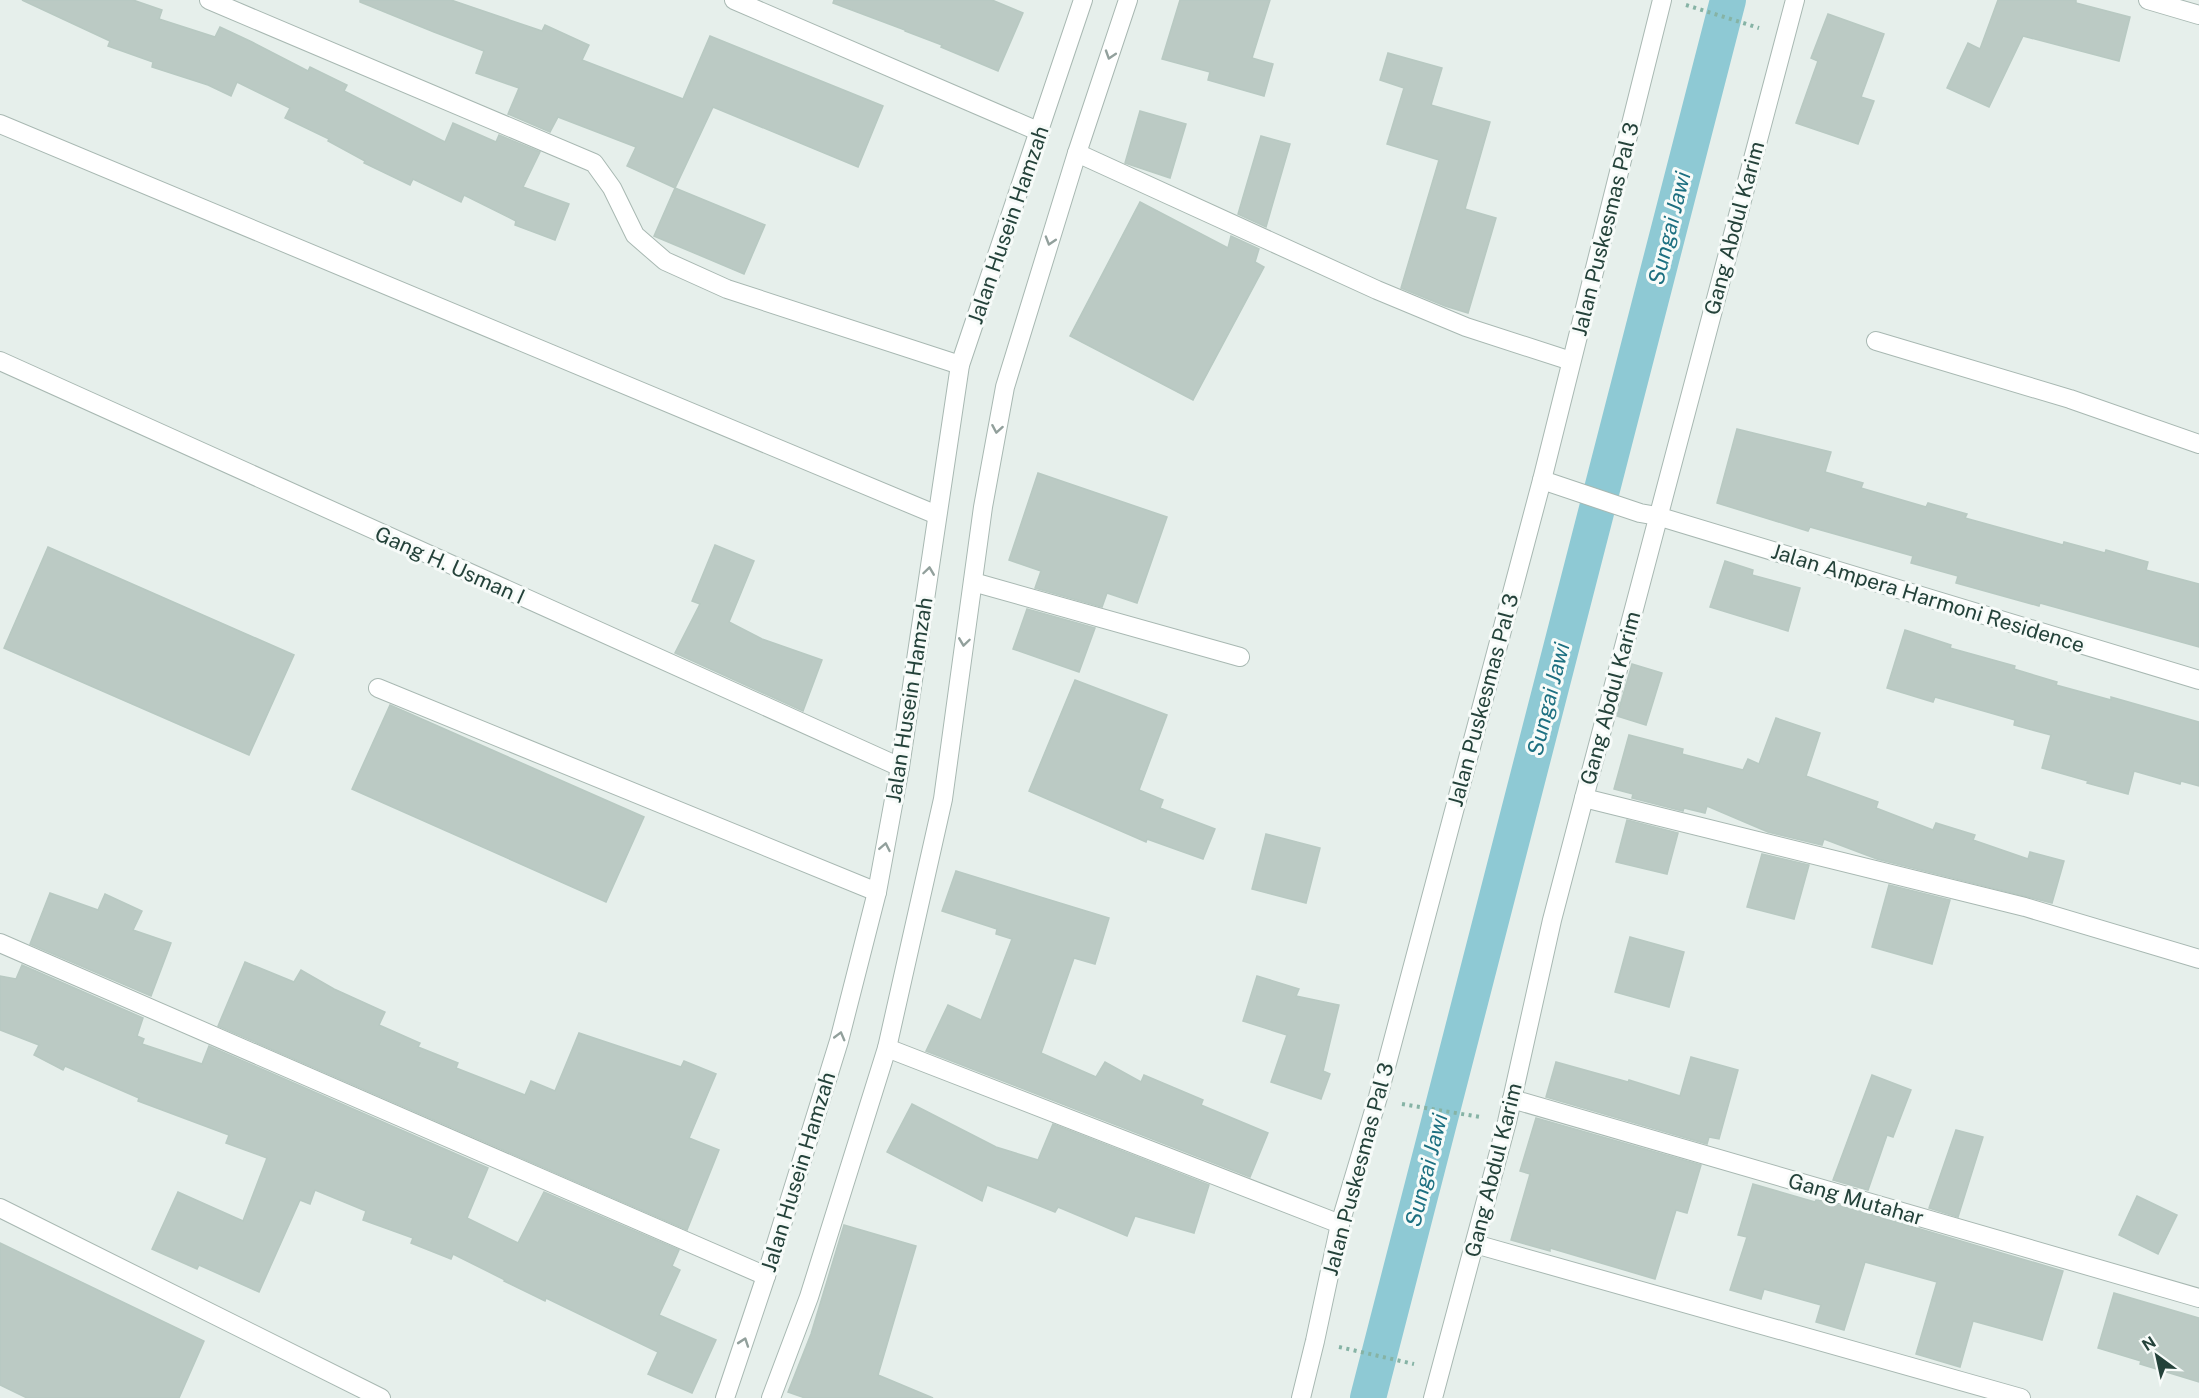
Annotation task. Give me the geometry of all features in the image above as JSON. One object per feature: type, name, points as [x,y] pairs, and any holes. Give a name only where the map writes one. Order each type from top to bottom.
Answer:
[{"type":"street","points":[[209,0],[594,163],[612,188],[635,235],[664,261],[727,289],[960,365]]},
{"type":"street","points":[[734,0],[1040,132]]},
{"type":"street","name":"Jalan Husein Hamzah","points":[[725,1398],[766,1276],[839,1041],[877,892],[900,767],[960,365],[1083,0]]},
{"type":"street","name":"Jalan Husein Hamzah","points":[[771,1398],[809,1297],[887,1048],[943,799],[983,507],[1005,387],[1077,153],[1128,0]]},
{"type":"street","name":"Jalan Puskesmas Pal 3","points":[[1301,1398],[1340,1224],[1378,1096],[1542,480],[1662,0]]},
{"type":"street","name":"Gang Abdul Karim","points":[[1433,1398],[1512,1099],[1552,920],[1584,798],[1648,515],[1795,0]]},
{"type":"street","points":[[2148,0],[2199,15]]},
{"type":"street","points":[[0,124],[937,515]]},
{"type":"street","points":[[1077,153],[1377,290],[1456,323],[1571,361]]},
{"type":"street","points":[[1876,340],[2070,399],[2199,444]]},
{"type":"street","name":"Gang H. Usman I","points":[[0,362],[900,767]]},
{"type":"street","name":"Jalan Ampera Harmoni Residence","points":[[1542,480],[1648,515],[2199,680]]},
{"type":"street","points":[[973,582],[1240,657]]},
{"type":"street","points":[[378,688],[877,892]]},
{"type":"street","points":[[1584,798],[2025,907],[2199,959]]},
{"type":"street","points":[[0,943],[766,1276]]},
{"type":"street","points":[[887,1048],[1340,1224]]},
{"type":"street","name":"Gang Mutahar","points":[[1512,1099],[2199,1298]]},
{"type":"street","points":[[0,1209],[381,1398]]},
{"type":"street","points":[[1475,1244],[2021,1398]]},
{"type":"path","points":[[1701,10],[1748,25]]},
{"type":"path","points":[[1410,1106],[1465,1115]]},
{"type":"path","points":[[1351,1350],[1402,1362]]},
{"type":"building","points":[[22,0],[133,0],[162,10],[159,19],[215,37],[220,27],[308,71],[310,67],[347,85],[344,91],[445,142],[453,123],[496,142],[499,135],[540,152],[523,187],[569,204],[555,240],[515,225],[516,221],[464,195],[461,202],[413,179],[410,185],[364,163],[365,161],[328,141],[329,139],[285,118],[290,108],[237,82],[231,96],[208,85],[152,67],[153,62],[108,46],[110,41]]},
{"type":"building","points":[[360,0],[451,0],[542,31],[545,25],[589,45],[582,60],[683,99],[710,36],[883,106],[858,167],[713,107],[675,188],[627,166],[636,147],[558,117],[550,132],[508,114],[519,88],[476,73],[484,51],[360,2]]},
{"type":"building","points":[[834,0],[992,0],[1023,13],[998,71],[941,47],[942,45],[833,3]]},
{"type":"building","points":[[1180,0],[1270,0],[1252,58],[1273,64],[1264,96],[1208,80],[1210,72],[1162,59]]},
{"type":"building","points":[[1998,0],[2076,0],[2076,3],[2130,17],[2119,61],[2023,36],[1989,107],[1947,88],[1968,43],[1980,49]]},
{"type":"building","points":[[1828,14],[1884,34],[1861,97],[1874,101],[1858,144],[1796,123],[1818,61],[1811,58]]},
{"type":"building","points":[[1388,53],[1442,68],[1431,105],[1490,122],[1465,209],[1496,218],[1468,313],[1401,288],[1439,160],[1387,144],[1404,88],[1380,80]]},
{"type":"building","points":[[1140,111],[1186,124],[1170,178],[1125,163]]},
{"type":"building","points":[[1261,136],[1290,144],[1266,227],[1238,214]]},
{"type":"building","points":[[675,188],[765,225],[744,274],[654,236]]},
{"type":"building","points":[[1140,202],[1228,248],[1231,236],[1259,249],[1255,262],[1264,267],[1193,400],[1070,336]]},
{"type":"building","points":[[1737,429],[1831,452],[1825,472],[1863,483],[1861,488],[1926,507],[1928,503],[1967,514],[1965,518],[2063,545],[2064,542],[2105,553],[2106,550],[2148,562],[2146,570],[2199,584],[2199,647],[2040,603],[2039,606],[1956,583],[1958,576],[1911,563],[1913,556],[1810,527],[1808,531],[1717,503]]},
{"type":"building","points":[[1038,473],[1167,517],[1137,603],[1107,593],[1102,607],[1035,588],[1041,571],[1009,560]]},
{"type":"building","points":[[715,545],[754,561],[729,622],[762,639],[822,660],[803,711],[675,653],[700,604],[692,601]]},
{"type":"building","points":[[48,547],[294,655],[249,755],[4,648]]},
{"type":"building","points":[[1725,561],[1753,570],[1752,575],[1800,588],[1788,631],[1710,607]]},
{"type":"building","points":[[1027,609],[1095,628],[1079,672],[1013,649]]},
{"type":"building","points":[[1905,630],[1951,645],[1950,648],[2015,666],[2014,669],[2057,682],[2056,685],[2111,700],[2111,697],[2199,722],[2199,786],[2181,781],[2180,784],[2134,771],[2128,794],[2087,783],[2088,781],[2042,768],[2051,735],[2014,725],[2015,720],[1935,697],[1933,702],[1887,688]]},
{"type":"building","points":[[1632,664],[1662,673],[1646,725],[1617,716]]},
{"type":"building","points":[[1075,680],[1167,715],[1139,790],[1163,800],[1160,808],[1215,829],[1203,859],[1147,839],[1146,842],[1029,791]]},
{"type":"building","points":[[390,705],[644,817],[606,902],[352,789]]},
{"type":"building","points":[[1776,718],[1820,733],[1806,776],[1878,802],[1876,808],[1933,830],[1936,823],[1975,835],[1973,840],[2028,859],[2030,852],[2064,861],[2052,903],[1877,859],[1824,839],[1822,845],[1768,832],[1707,806],[1705,813],[1684,808],[1683,811],[1632,798],[1633,794],[1614,789],[1629,735],[1683,749],[1682,754],[1743,770],[1748,759],[1759,764]]},
{"type":"building","points":[[1627,820],[1678,833],[1667,874],[1616,862]]},
{"type":"building","points":[[1266,834],[1320,848],[1306,903],[1252,889]]},
{"type":"building","points":[[1762,854],[1809,865],[1794,919],[1747,907]]},
{"type":"building","points":[[956,871],[1109,918],[1095,964],[1074,958],[1041,1053],[1096,1077],[1105,1062],[1141,1082],[1144,1075],[1203,1100],[1201,1105],[1268,1133],[1250,1177],[926,1051],[948,1005],[981,1020],[1012,939],[996,934],[997,929],[942,911]]},
{"type":"building","points":[[1889,885],[1950,900],[1932,964],[1872,947]]},
{"type":"building","points":[[50,893],[98,910],[105,894],[142,911],[133,930],[171,943],[151,996],[30,944]]},
{"type":"building","points":[[1630,937],[1684,952],[1669,1007],[1615,992]]},
{"type":"building","points":[[245,962],[294,982],[301,970],[334,989],[385,1012],[379,1025],[420,1043],[418,1047],[458,1063],[456,1068],[525,1095],[531,1081],[555,1091],[579,1033],[681,1067],[684,1061],[716,1074],[689,1138],[719,1150],[687,1230],[218,1026]]},
{"type":"building","points":[[22,965],[143,1018],[137,1036],[144,1039],[142,1044],[202,1064],[209,1046],[488,1168],[467,1218],[518,1243],[544,1192],[679,1250],[672,1266],[680,1270],[659,1315],[716,1340],[692,1393],[648,1374],[658,1352],[546,1298],[545,1301],[453,1254],[451,1259],[411,1243],[413,1238],[363,1220],[366,1211],[315,1190],[310,1204],[300,1200],[259,1292],[199,1265],[197,1269],[152,1249],[178,1192],[243,1221],[267,1158],[226,1143],[229,1135],[138,1101],[139,1098],[65,1066],[63,1070],[34,1055],[39,1045],[0,1030],[0,976],[16,979]]},
{"type":"building","points":[[1257,976],[1299,989],[1296,996],[1339,1005],[1323,1071],[1330,1074],[1321,1099],[1271,1082],[1287,1035],[1243,1021]]},
{"type":"building","points":[[1691,1057],[1738,1070],[1719,1139],[1709,1137],[1707,1144],[1546,1097],[1556,1062],[1628,1082],[1629,1080],[1680,1096]]},
{"type":"building","points":[[1872,1075],[1911,1090],[1893,1137],[1887,1135],[1868,1190],[1833,1180]]},
{"type":"building","points":[[912,1104],[996,1147],[1038,1160],[1053,1124],[1209,1185],[1194,1233],[1135,1216],[1127,1236],[1058,1207],[1055,1212],[987,1185],[982,1201],[887,1152]]},
{"type":"building","points":[[1536,1118],[1701,1165],[1687,1213],[1676,1210],[1655,1279],[1550,1248],[1550,1251],[1511,1240],[1530,1174],[1520,1171]]},
{"type":"building","points":[[1956,1130],[1983,1137],[1958,1217],[1929,1208]]},
{"type":"building","points":[[1753,1184],[1815,1202],[1816,1200],[1825,1201],[2063,1271],[2042,1340],[1973,1321],[1960,1367],[1916,1354],[1937,1282],[1865,1262],[1844,1330],[1816,1322],[1821,1305],[1764,1289],[1761,1299],[1730,1290],[1747,1237],[1738,1235]]},
{"type":"building","points":[[2137,1196],[2177,1215],[2158,1254],[2119,1235]]},
{"type":"building","points":[[844,1225],[916,1246],[878,1375],[933,1398],[805,1398],[788,1392],[811,1334]]},
{"type":"building","points":[[0,1243],[204,1341],[179,1398],[27,1398],[0,1385]]},
{"type":"building","points":[[2114,1293],[2199,1318],[2199,1382],[2098,1348]]},
{"type":"waterway","name":"Sungai Jawi","points":[[1368,1398],[1728,0]]}]
